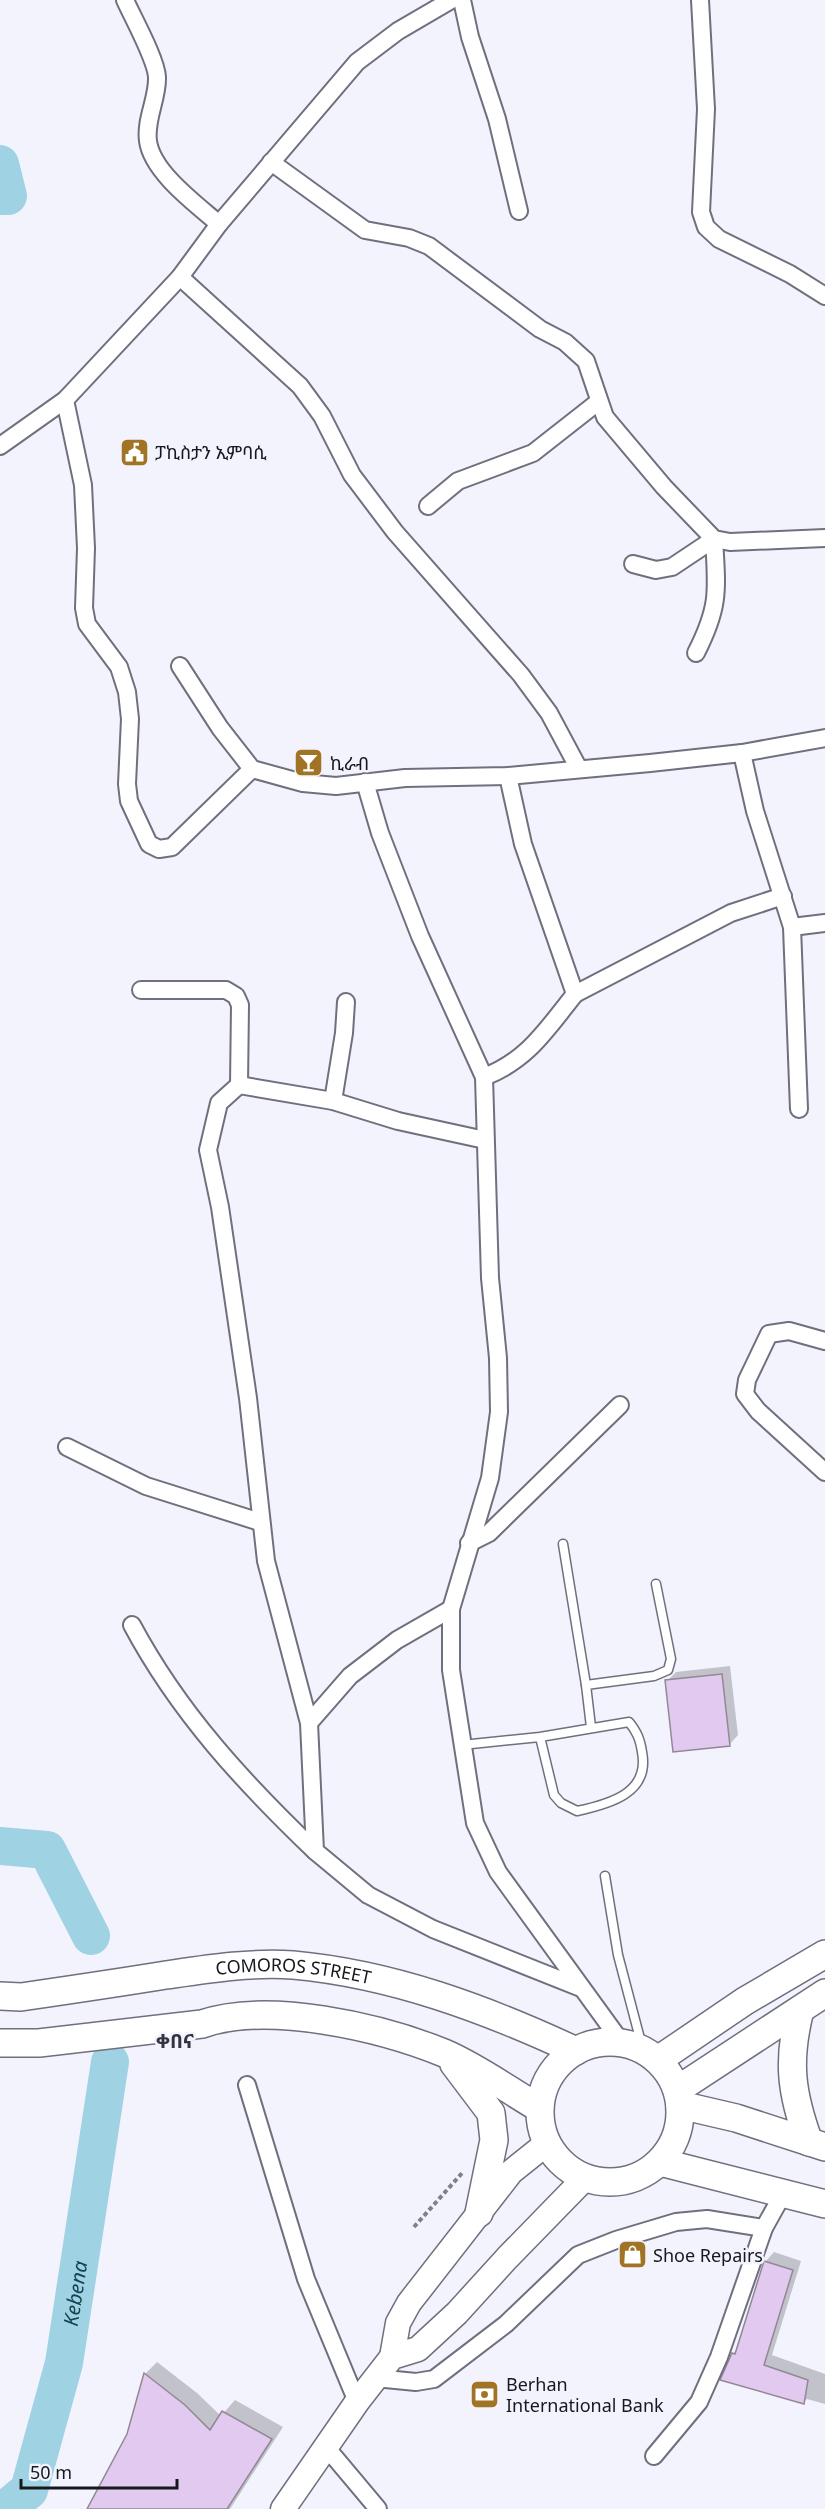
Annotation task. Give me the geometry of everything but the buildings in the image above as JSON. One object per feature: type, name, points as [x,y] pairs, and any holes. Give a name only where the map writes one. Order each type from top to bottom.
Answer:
[{"type":"main road","points":[[641,2051],[745,2001],[825,1954]]},
{"type":"main road","name":"COMOROS STREET","points":[[10,1996],[223,1966],[291,1965],[367,1976],[453,2000],[523,2026],[576,2051]]},
{"type":"main road","points":[[678,2097],[825,1993]]},
{"type":"main road","points":[[800,2010],[794,2033],[791,2073],[796,2107],[817,2145]]},
{"type":"main road","points":[[0,2043],[39,2043],[202,2024],[221,2018],[285,2017],[316,2020],[348,2024],[404,2038],[446,2054],[539,2108]]},
{"type":"main road","points":[[598,2043],[641,2051],[669,2074],[678,2097],[676,2135],[660,2162],[643,2175],[623,2182],[604,2182],[585,2178],[569,2170],[546,2144],[542,2132],[539,2108],[544,2085],[550,2075],[557,2065],[576,2051],[598,2043]]},
{"type":"main road","points":[[446,2054],[491,2113],[494,2140],[480,2213]]},
{"type":"main road","points":[[678,2097],[817,2145]]},
{"type":"main road","points":[[283,2509],[357,2402],[392,2357],[398,2324],[409,2303],[511,2172],[546,2144]]},
{"type":"main road","points":[[660,2162],[825,2204]]},
{"type":"main road","points":[[392,2357],[418,2349],[457,2313],[585,2178]]},
{"type":"street","points":[[125,0],[154,62],[157,77],[148,141],[155,160],[175,185],[219,224]]},
{"type":"street","points":[[0,446],[65,400],[180,276],[219,224],[357,62],[398,31],[451,0]]},
{"type":"street","points":[[462,0],[470,37],[497,119],[519,211]]},
{"type":"street","points":[[700,0],[706,109],[701,212],[706,227],[719,239],[790,274],[825,296]]},
{"type":"street","points":[[271,162],[365,230],[409,238],[429,246],[540,329],[565,342],[586,361],[598,402],[605,417],[664,486],[714,539],[716,601],[712,621],[696,653]]},
{"type":"street","points":[[180,276],[300,386],[322,416],[352,475],[395,532],[521,675],[549,713],[579,770]]},
{"type":"street","points":[[65,400],[83,485],[86,548],[84,608],[87,624],[119,667],[127,692],[130,719],[127,784],[129,801],[149,844],[159,849],[172,847],[252,769]]},
{"type":"street","points":[[428,506],[458,481],[533,453],[598,402]]},
{"type":"street","points":[[633,564],[656,570],[672,567],[714,539],[741,542],[825,538]]},
{"type":"street","points":[[180,666],[220,728],[252,769],[303,783],[336,786],[405,778],[508,776],[579,770],[742,753],[825,738]]},
{"type":"street","points":[[742,753],[755,811],[792,927],[799,1109]]},
{"type":"street","points":[[508,776],[524,844],[575,994]]},
{"type":"street","points":[[365,782],[380,833],[420,936],[483,1077],[490,1278],[498,1358],[499,1412],[490,1478],[451,1609],[451,1670],[475,1823],[498,1872],[581,1988],[641,2051]]},
{"type":"street","points":[[483,1077],[506,1068],[531,1048],[575,994],[731,913],[783,896]]},
{"type":"street","points":[[792,927],[825,923]]},
{"type":"street","points":[[141,990],[226,990],[236,996],[240,1005],[239,1085],[219,1103],[208,1150],[220,1207],[248,1398],[266,1561],[309,1723],[315,1851]]},
{"type":"street","points":[[333,1101],[344,1033],[346,1002]]},
{"type":"street","points":[[239,1085],[333,1101],[398,1121],[485,1140]]},
{"type":"street","points":[[825,1341],[789,1331],[769,1334],[747,1380],[745,1394],[758,1411],[825,1472]]},
{"type":"street","points":[[469,1544],[489,1533],[620,1404]]},
{"type":"street","points":[[67,1447],[146,1486],[260,1522]]},
{"type":"street","points":[[309,1723],[350,1676],[397,1640],[451,1609]]},
{"type":"street","points":[[132,1625],[156,1670],[214,1746],[255,1793],[315,1851],[368,1895],[433,1929],[581,1988]]},
{"type":"street","points":[[247,2085],[306,2279],[357,2402]]},
{"type":"street","points":[[654,2456],[699,2402],[719,2357],[764,2228],[784,2192]]},
{"type":"street","points":[[375,2378],[416,2382],[434,2379],[506,2324],[578,2255],[616,2240],[686,2221],[707,2219],[764,2228]]},
{"type":"street","points":[[326,2447],[378,2509]]},
{"type":"lane","points":[[563,1544],[591,1727]]},
{"type":"lane","points":[[586,1685],[654,1676],[668,1670],[671,1659],[656,1584]]},
{"type":"lane","points":[[462,1745],[540,1737],[628,1722],[639,1734],[644,1761],[640,1781],[625,1796],[578,1811],[561,1803],[554,1795],[540,1737]]},
{"type":"lane","points":[[605,1876],[618,1955],[641,2051]]},
{"type":"path","points":[[414,2227],[469,2166]]},
{"type":"waterway","name":"Kebena","points":[[0,164],[8,196],[0,196]]},
{"type":"waterway","name":"Kebena","points":[[0,1846],[47,1850],[91,1936]]},
{"type":"waterway","name":"Kebena","points":[[6,2509],[29,2490],[64,2363],[110,2062]]},
{"type":"place","name":"ፓኪስታን ኢምባሲ","points":[[134,452]]},
{"type":"place","name":"ኪራብ","points":[[309,763]]},
{"type":"place","name":"Shoe Repairs","points":[[632,2255]]},
{"type":"place","name":"Berhan International Bank","points":[[485,2394]]},
{"type":"district","name":"ቀበና","points":[[175,2040]]}]
